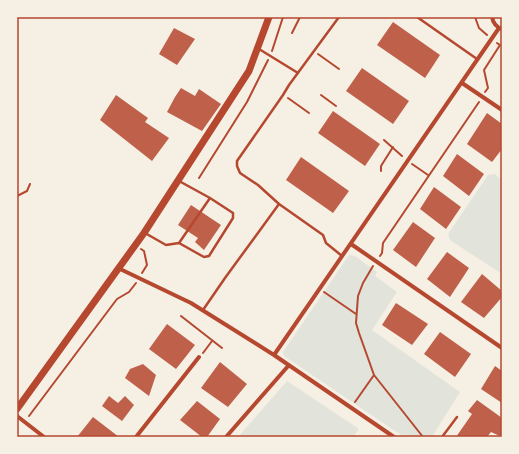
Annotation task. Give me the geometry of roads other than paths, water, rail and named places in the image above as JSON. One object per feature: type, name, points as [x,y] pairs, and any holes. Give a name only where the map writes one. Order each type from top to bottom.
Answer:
[{"type":"main road","points":[[17,409],[144,233],[249,71],[269,17]]},
{"type":"street","points":[[274,355],[478,59],[501,29],[494,24],[492,17]]},
{"type":"street","points":[[462,83],[502,110]]},
{"type":"street","points":[[351,244],[502,348]]},
{"type":"street","points":[[118,268],[203,310],[274,355],[394,437]]},
{"type":"street","points":[[136,437],[199,357]]},
{"type":"street","points":[[226,437],[289,365]]},
{"type":"street","points":[[17,416],[44,437]]},
{"type":"lane","points":[[338,17],[237,161],[237,166],[240,173],[258,185],[279,204],[323,235],[326,243],[342,256]]},
{"type":"lane","points":[[417,17],[478,59]]},
{"type":"lane","points":[[258,48],[298,73]]},
{"type":"lane","points":[[144,233],[166,245],[179,243],[204,257],[209,256],[233,218],[233,214],[210,198],[178,180]]},
{"type":"lane","points":[[179,243],[210,198]]},
{"type":"lane","points":[[203,310],[279,204]]},
{"type":"lane","points":[[442,437],[457,417]]}]
